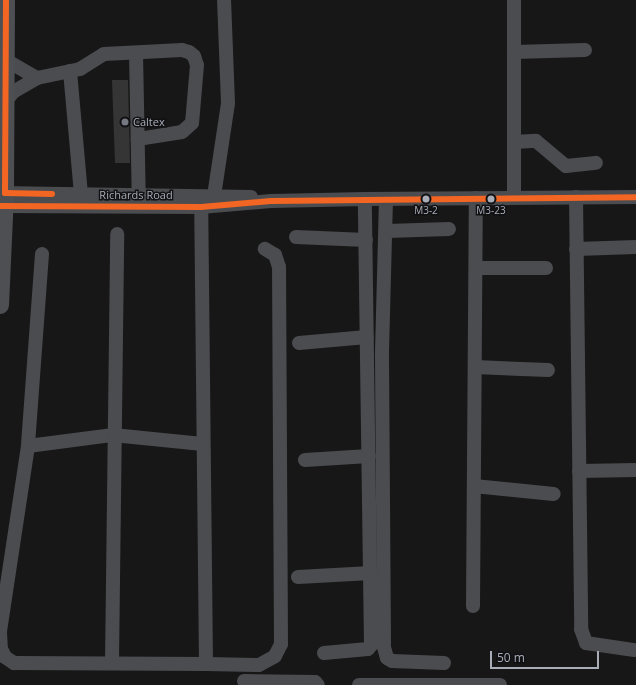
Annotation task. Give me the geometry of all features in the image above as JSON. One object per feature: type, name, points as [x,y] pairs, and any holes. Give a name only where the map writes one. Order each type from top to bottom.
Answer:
[{"type":"main road","points":[[0,305],[6,0]]},
{"type":"street","points":[[214,196],[228,102],[224,0]]},
{"type":"street","points":[[514,0],[514,198]]},
{"type":"street","points":[[5,102],[13,92],[37,78],[80,69],[104,54],[182,50],[194,56],[197,65],[194,118],[189,127],[182,132],[138,139]]},
{"type":"street","points":[[514,52],[585,50]]},
{"type":"street","points":[[136,53],[139,200]]},
{"type":"street","points":[[4,59],[37,78]]},
{"type":"street","points":[[70,71],[81,195]]},
{"type":"street","points":[[514,142],[536,141],[566,166],[596,163]]},
{"type":"street","name":"Richards Road","points":[[2,199],[81,195],[201,207],[271,201],[636,197]]},
{"type":"street","name":"Richards Road","points":[[2,199],[139,200],[214,196],[249,197],[271,201]]},
{"type":"street","points":[[576,197],[582,636],[586,643],[634,650]]},
{"type":"street","points":[[473,606],[476,367],[476,198]]},
{"type":"street","points":[[324,653],[368,649],[371,645],[365,199]]},
{"type":"street","points":[[386,199],[382,357],[384,647],[387,658],[392,661],[444,663]]},
{"type":"street","points":[[201,207],[206,664]]},
{"type":"street","points":[[386,230],[449,229]]},
{"type":"street","points":[[112,663],[113,435],[117,234]]},
{"type":"street","points":[[296,237],[366,240]]},
{"type":"street","points":[[576,249],[636,247]]},
{"type":"street","points":[[42,254],[28,446],[0,632],[1,649],[5,657],[14,663],[259,665],[275,656],[280,644],[280,267],[275,256],[265,249]]},
{"type":"street","points":[[476,268],[546,268]]},
{"type":"street","points":[[299,342],[367,337]]},
{"type":"street","points":[[476,367],[548,370]]},
{"type":"street","points":[[28,446],[113,435],[203,444]]},
{"type":"street","points":[[305,460],[369,456]]},
{"type":"street","points":[[579,471],[636,470]]},
{"type":"street","points":[[474,486],[554,494]]},
{"type":"street","points":[[298,577],[371,572]]},
{"type":"street","points":[[244,681],[315,682],[318,685]]},
{"type":"street","points":[[359,685],[500,685]]},
{"type":"building","name":"Caltex","points":[[112,80],[128,80],[130,163],[115,163]]},
{"type":"transit line","points":[[6,0],[5,193],[52,194]]},
{"type":"transit line","points":[[0,206],[201,207],[271,201],[636,197]]},
{"type":"place","name":"Caltex","points":[[125,122]]},
{"type":"place","name":"M3-2","points":[[426,199]]},
{"type":"place","name":"M3-23","points":[[491,199]]}]
